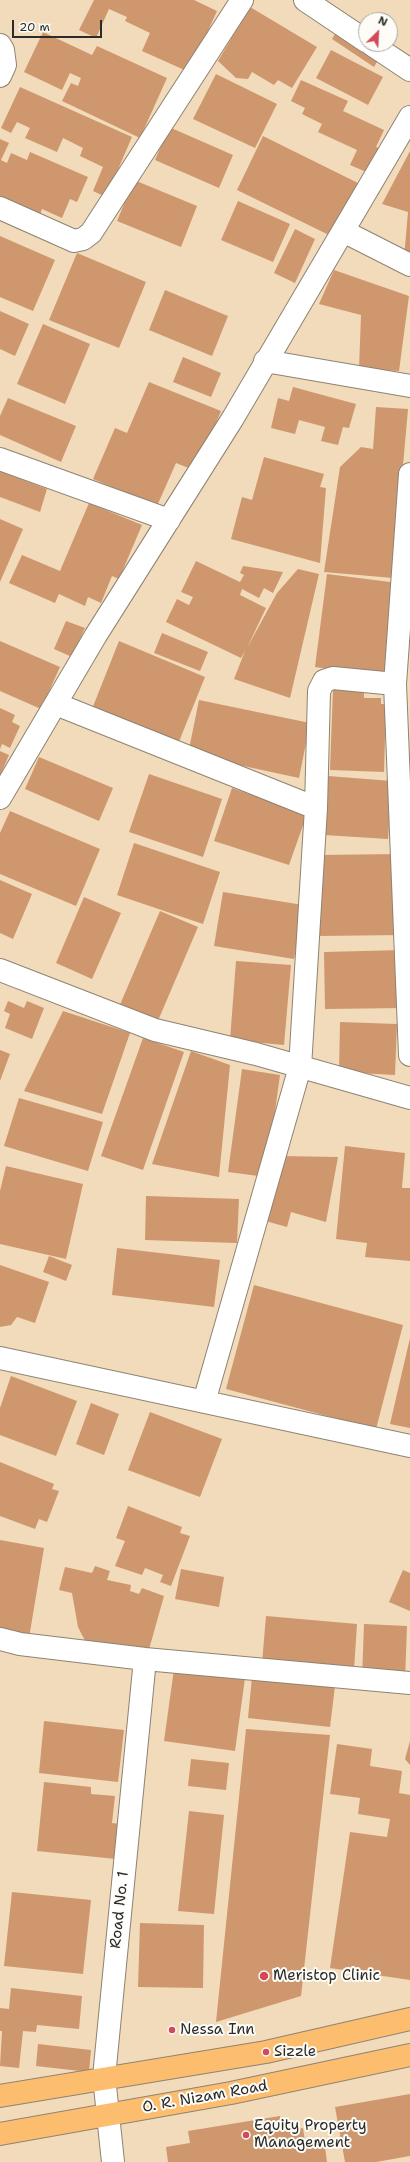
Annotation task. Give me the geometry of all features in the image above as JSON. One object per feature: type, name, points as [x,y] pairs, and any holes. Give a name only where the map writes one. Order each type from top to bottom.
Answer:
[{"type":"main road","points":[[0,2096],[266,2052],[410,2019]]},
{"type":"main road","name":"O. R. Nizam Road","points":[[0,2134],[231,2093],[410,2055]]},
{"type":"street","points":[[0,208],[74,241],[83,239],[91,233],[242,0]]},
{"type":"street","points":[[305,0],[358,36]]},
{"type":"street","points":[[0,46],[3,50],[5,65],[0,76]]},
{"type":"street","points":[[383,52],[410,70]]},
{"type":"street","points":[[0,798],[96,635],[233,418],[410,116]]},
{"type":"street","points":[[343,231],[410,266]]},
{"type":"street","points":[[265,362],[410,386]]},
{"type":"street","points":[[0,459],[169,520]]},
{"type":"street","points":[[410,474],[395,684],[410,1055]]},
{"type":"street","points":[[204,1402],[300,1067],[316,808],[319,691],[324,681],[333,678],[395,684]]},
{"type":"street","points":[[56,704],[316,808]]},
{"type":"street","points":[[0,970],[155,1030],[256,1054],[410,1098]]},
{"type":"street","points":[[0,1358],[410,1446]]},
{"type":"street","points":[[0,1639],[20,1644],[145,1659],[410,1683]]},
{"type":"street","name":"Road No. 1","points":[[113,2162],[104,2078],[145,1659]]},
{"type":"building","points":[[94,0],[194,0],[217,11],[189,72],[142,51],[150,33],[125,21],[127,17],[109,9],[96,38],[79,30]]},
{"type":"building","points":[[250,7],[317,47],[292,88],[278,80],[274,85],[252,72],[248,79],[236,78],[218,61]]},
{"type":"building","points":[[339,27],[358,40],[358,52],[376,52],[381,55],[374,67],[332,39]]},
{"type":"building","points":[[43,32],[92,55],[97,46],[167,78],[140,138],[62,101],[71,83],[78,86],[81,78],[70,73],[62,90],[24,72]]},
{"type":"building","points":[[331,50],[383,77],[368,105],[316,78]]},
{"type":"building","points":[[216,74],[277,104],[255,148],[193,119]]},
{"type":"building","points":[[301,80],[348,101],[343,111],[384,130],[376,147],[382,149],[371,174],[350,165],[357,150],[318,132],[322,124],[302,114],[305,108],[291,101]]},
{"type":"building","points":[[20,87],[132,137],[106,197],[93,191],[103,167],[80,156],[83,148],[63,138],[57,152],[25,138],[30,128],[17,122],[11,133],[1,128]]},
{"type":"building","points":[[169,127],[233,155],[219,188],[155,160]]},
{"type":"building","points":[[263,136],[358,183],[331,236],[237,190]]},
{"type":"building","points":[[0,139],[9,143],[1,160],[7,163],[11,153],[27,160],[30,152],[88,177],[77,202],[70,199],[62,218],[42,209],[40,215],[0,197]]},
{"type":"building","points":[[410,151],[410,259],[404,258],[408,212],[382,204]]},
{"type":"building","points":[[134,180],[197,206],[181,247],[117,221]]},
{"type":"building","points":[[238,201],[290,224],[273,262],[221,240]]},
{"type":"building","points":[[295,229],[315,239],[295,283],[274,273]]},
{"type":"building","points":[[0,236],[55,260],[33,311],[0,297]]},
{"type":"building","points":[[77,253],[146,282],[119,348],[49,320]]},
{"type":"building","points":[[334,270],[409,296],[399,371],[359,369],[361,315],[319,304]]},
{"type":"building","points":[[165,290],[228,316],[212,356],[149,330]]},
{"type":"building","points":[[0,311],[29,324],[15,356],[0,349]]},
{"type":"building","points":[[43,324],[90,344],[65,404],[17,384]]},
{"type":"building","points":[[183,357],[221,373],[211,397],[173,382]]},
{"type":"building","points":[[149,382],[221,411],[196,471],[176,463],[157,506],[93,479],[115,428],[127,433]]},
{"type":"building","points":[[293,387],[356,404],[349,428],[343,427],[338,445],[321,441],[325,427],[299,420],[295,434],[271,428],[278,398],[289,401]]},
{"type":"building","points":[[8,398],[76,426],[61,462],[0,435],[0,416]]},
{"type":"building","points":[[376,407],[408,409],[393,578],[324,572],[340,467],[361,447],[373,449]]},
{"type":"building","points":[[264,457],[324,474],[320,487],[326,488],[320,563],[231,539],[242,497],[252,500]]},
{"type":"building","points":[[0,471],[47,489],[40,512],[0,497]]},
{"type":"building","points":[[89,503],[142,525],[119,579],[112,576],[101,603],[88,597],[85,606],[59,594],[55,603],[9,583],[22,555],[60,571]]},
{"type":"building","points":[[0,519],[23,529],[0,582]]},
{"type":"building","points":[[196,561],[240,582],[244,575],[240,573],[243,566],[283,572],[273,593],[264,588],[259,598],[242,589],[240,595],[266,608],[247,648],[277,593],[298,569],[319,574],[290,698],[234,679],[245,651],[241,658],[166,622],[177,599],[189,605],[193,597],[181,592]]},
{"type":"building","points":[[327,574],[398,583],[387,677],[315,667]]},
{"type":"building","points":[[66,621],[85,628],[72,657],[54,649]]},
{"type":"building","points":[[162,633],[208,652],[200,671],[154,653]]},
{"type":"building","points":[[0,641],[60,667],[41,709],[0,691]]},
{"type":"building","points":[[119,641],[205,677],[178,744],[92,709]]},
{"type":"building","points":[[333,689],[364,690],[364,698],[381,698],[381,704],[386,704],[384,772],[330,770]]},
{"type":"building","points":[[199,700],[310,723],[299,778],[188,754]]},
{"type":"building","points":[[0,708],[15,715],[12,722],[20,726],[10,748],[2,744],[0,749]]},
{"type":"building","points":[[0,751],[9,755],[0,776]]},
{"type":"building","points":[[39,757],[113,788],[99,821],[25,789]]},
{"type":"building","points":[[149,774],[222,799],[203,857],[129,832]]},
{"type":"building","points":[[328,776],[392,781],[388,839],[324,835]]},
{"type":"building","points":[[232,788],[307,814],[289,865],[214,841]]},
{"type":"building","points":[[10,811],[100,849],[76,906],[0,874],[0,833]]},
{"type":"building","points":[[134,843],[220,872],[203,924],[117,895]]},
{"type":"building","points":[[399,854],[400,935],[320,936],[319,855]]},
{"type":"building","points":[[0,880],[32,894],[13,939],[0,933]]},
{"type":"building","points":[[223,892],[303,905],[294,959],[214,946]]},
{"type":"building","points":[[84,897],[121,913],[92,979],[56,963]]},
{"type":"building","points":[[160,911],[198,927],[157,1023],[119,1007]]},
{"type":"building","points":[[403,950],[404,1008],[325,1009],[324,952]]},
{"type":"building","points":[[236,961],[291,965],[284,1045],[230,1040]]},
{"type":"building","points":[[8,1001],[24,1008],[27,1001],[44,1008],[32,1039],[5,1028],[10,1014],[4,1011]]},
{"type":"building","points":[[63,1011],[130,1033],[102,1114],[24,1091]]},
{"type":"building","points":[[340,1022],[397,1024],[395,1075],[339,1072]]},
{"type":"building","points":[[143,1038],[184,1052],[143,1170],[101,1156]]},
{"type":"building","points":[[0,1050],[10,1054],[0,1081]]},
{"type":"building","points":[[191,1051],[230,1065],[219,1177],[152,1164]]},
{"type":"building","points":[[242,1069],[280,1075],[266,1177],[228,1172]]},
{"type":"building","points":[[19,1098],[103,1122],[88,1171],[4,1146]]},
{"type":"building","points":[[345,1146],[405,1153],[402,1188],[410,1188],[410,1261],[365,1257],[367,1243],[336,1239]]},
{"type":"building","points":[[279,1156],[338,1157],[326,1222],[291,1212],[287,1227],[262,1220]]},
{"type":"building","points":[[6,1166],[83,1184],[66,1259],[0,1244],[0,1191]]},
{"type":"building","points":[[146,1196],[239,1199],[237,1243],[145,1240]]},
{"type":"building","points":[[117,1248],[220,1260],[214,1307],[112,1295]]},
{"type":"building","points":[[49,1256],[72,1265],[66,1281],[43,1272]]},
{"type":"building","points":[[0,1265],[49,1282],[35,1323],[17,1317],[11,1325],[0,1327]]},
{"type":"building","points":[[254,1285],[403,1325],[376,1429],[226,1389]]},
{"type":"building","points":[[410,1338],[410,1428],[390,1424]]},
{"type":"building","points":[[11,1376],[77,1401],[56,1456],[0,1435],[0,1408]]},
{"type":"building","points":[[91,1403],[119,1414],[104,1455],[76,1444]]},
{"type":"building","points":[[150,1412],[222,1439],[200,1497],[128,1470]]},
{"type":"building","points":[[0,1462],[54,1484],[52,1489],[59,1491],[47,1522],[39,1519],[35,1529],[0,1516]]},
{"type":"building","points":[[128,1506],[182,1527],[180,1533],[190,1536],[171,1586],[160,1582],[163,1575],[145,1568],[142,1575],[115,1566],[125,1541],[116,1538]]},
{"type":"building","points":[[0,1540],[44,1548],[29,1638],[0,1634]]},
{"type":"building","points":[[95,1566],[110,1571],[107,1580],[131,1585],[130,1591],[139,1594],[142,1588],[164,1596],[148,1653],[86,1642],[78,1627],[72,1593],[59,1590],[65,1567],[92,1573]]},
{"type":"building","points":[[181,1569],[224,1577],[219,1607],[175,1599]]},
{"type":"building","points":[[403,1570],[410,1573],[410,1611],[389,1602]]},
{"type":"building","points":[[266,1616],[357,1624],[354,1670],[262,1663]]},
{"type":"building","points":[[364,1624],[407,1626],[405,1680],[362,1679]]},
{"type":"building","points":[[174,1669],[245,1678],[235,1751],[164,1741]]},
{"type":"building","points":[[252,1677],[335,1686],[330,1727],[248,1718]]},
{"type":"building","points":[[44,1721],[124,1730],[118,1782],[39,1773]]},
{"type":"building","points":[[246,1729],[330,1735],[301,1996],[216,2022]]},
{"type":"building","points":[[410,1741],[410,1765],[405,1759]]},
{"type":"building","points":[[337,1744],[372,1749],[370,1766],[402,1771],[399,1793],[410,1795],[410,1980],[330,1968],[350,1832],[387,1837],[390,1819],[358,1814],[360,1798],[330,1794]]},
{"type":"building","points":[[191,1759],[229,1763],[226,1790],[188,1786]]},
{"type":"building","points":[[44,1782],[91,1787],[91,1794],[115,1796],[112,1823],[120,1824],[116,1859],[37,1851]]},
{"type":"building","points":[[189,1811],[224,1815],[214,1914],[178,1911]]},
{"type":"building","points":[[12,1892],[91,1900],[83,1974],[4,1966]]},
{"type":"building","points":[[140,1923],[204,1925],[203,1988],[138,1987]]},
{"type":"building","points":[[11,1988],[82,1996],[79,2029],[37,2025],[36,2032],[23,2031],[19,2068],[0,2066],[2,2031],[0,2031],[0,2008],[9,2009]]},
{"type":"building","points":[[38,2044],[91,2050],[89,2072],[36,2066]]},
{"type":"building","points":[[410,2094],[410,2156],[376,2162],[345,2162],[335,2107]]},
{"type":"building","name":"Equity Property Management","points":[[280,2116],[283,2131],[303,2128],[305,2142],[324,2139],[327,2162],[168,2162],[166,2147],[190,2143],[188,2131]]},
{"type":"place","name":"Meristop Clinic","points":[[264,1976]]},
{"type":"place","name":"Nessa Inn","points":[[172,2030]]},
{"type":"place","name":"Sizzle","points":[[266,2052]]},
{"type":"place","name":"Equity Property Management","points":[[246,2135]]}]
